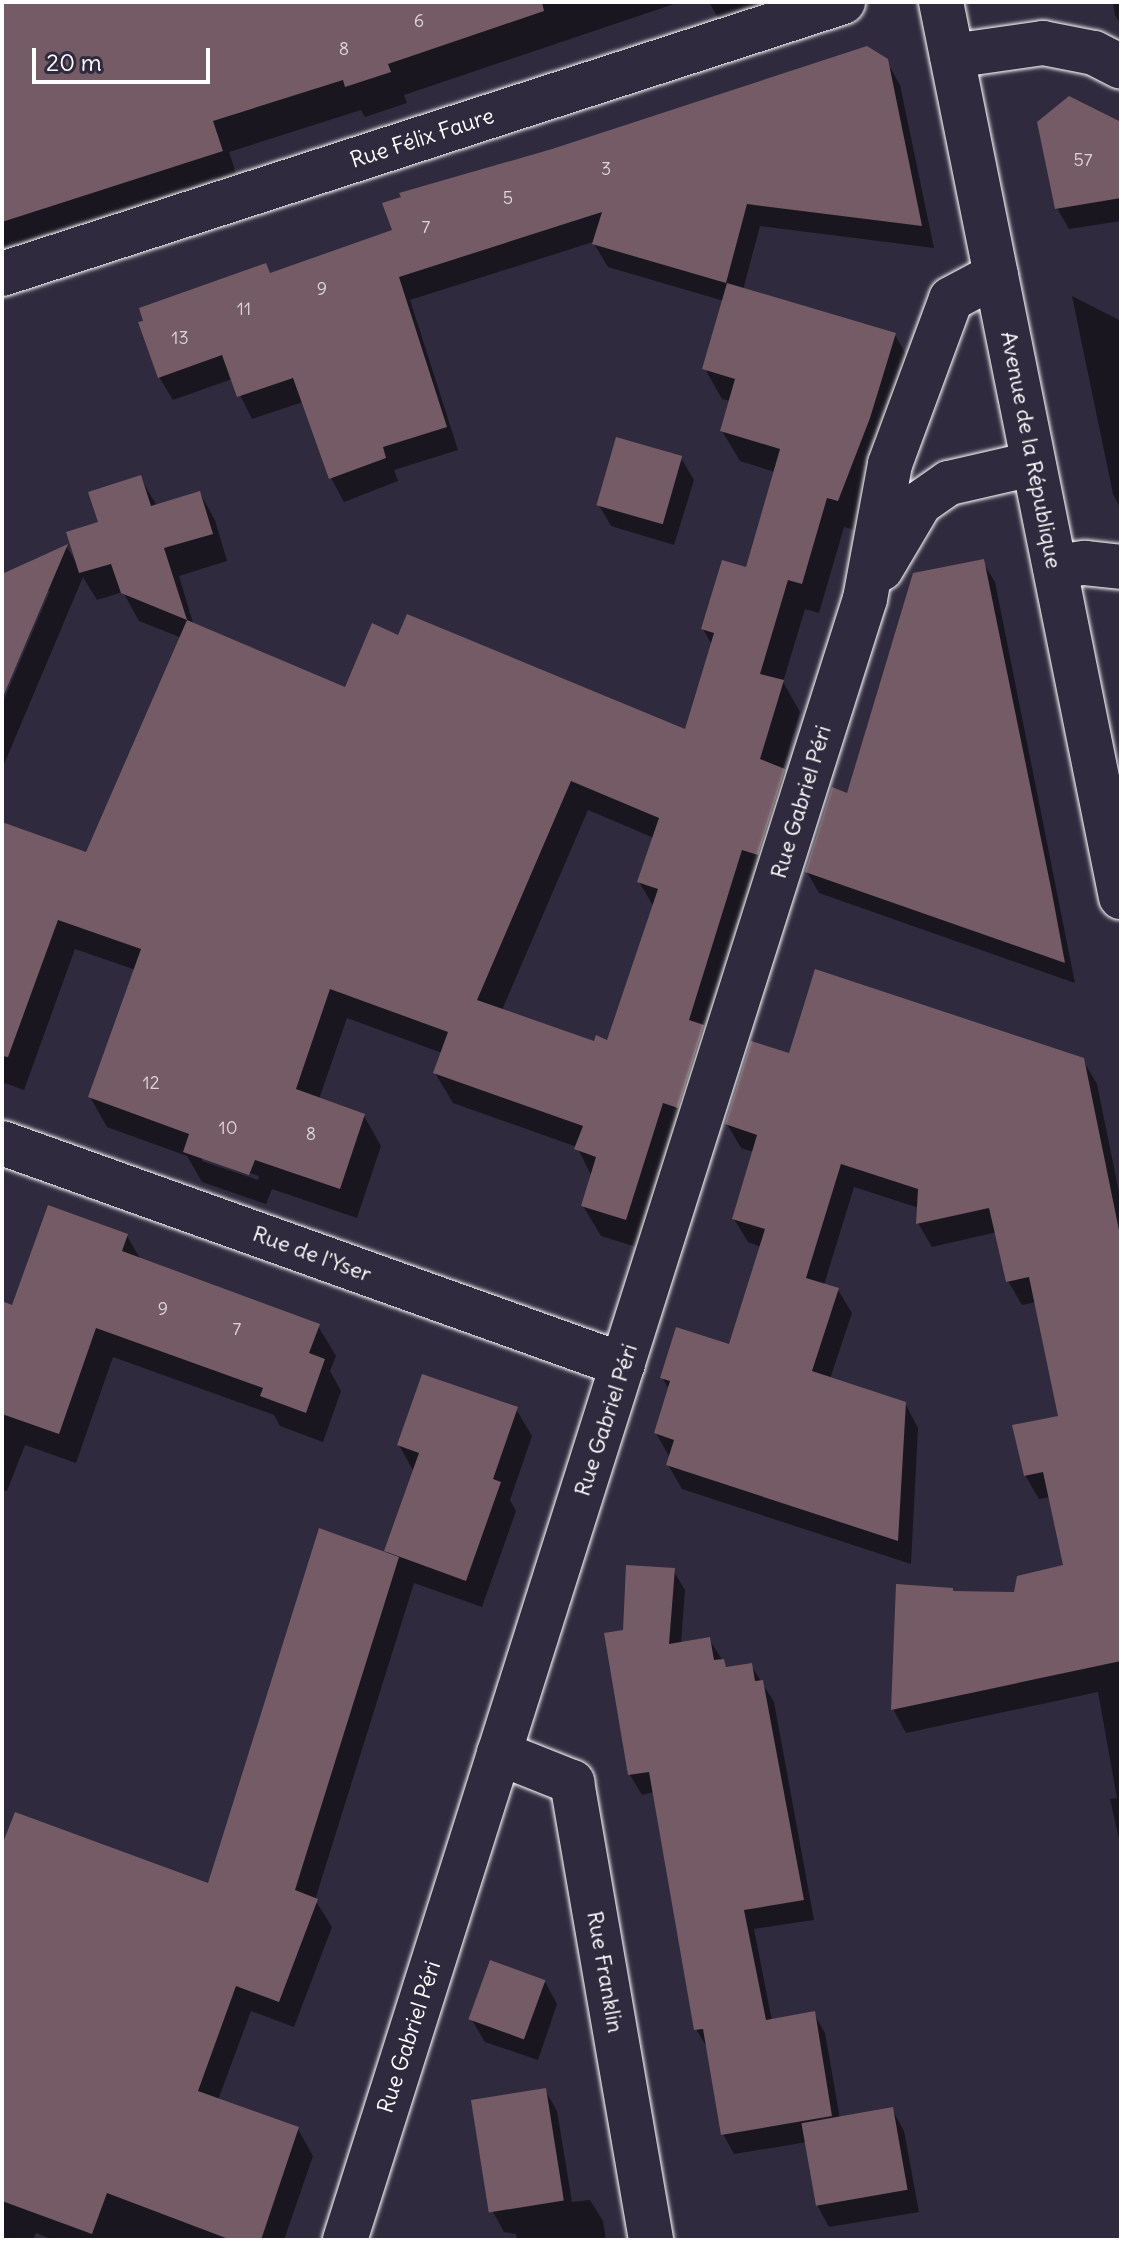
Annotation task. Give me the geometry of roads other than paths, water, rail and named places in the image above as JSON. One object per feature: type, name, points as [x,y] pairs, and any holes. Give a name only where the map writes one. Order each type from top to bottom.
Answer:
[{"type":"street","name":"Rue Félix Faure","points":[[2,274],[843,2]]},
{"type":"street","name":"Avenue de la République","points":[[941,2],[1121,897]]},
{"type":"street","points":[[952,56],[1043,43],[1094,53],[1121,67]]},
{"type":"street","name":"Rue Gabriel Péri","points":[[345,2240],[865,599],[890,464],[951,299],[996,275]]},
{"type":"street","name":"Rue Gabriel Péri","points":[[865,599],[920,503],[949,483],[1032,464]]},
{"type":"street","points":[[1055,567],[1085,563],[1121,567]]},
{"type":"street","name":"Rue de l'Yser","points":[[2,1143],[623,1365]]},
{"type":"street","name":"Rue Franklin","points":[[499,1753],[572,1782],[651,2240]]}]
